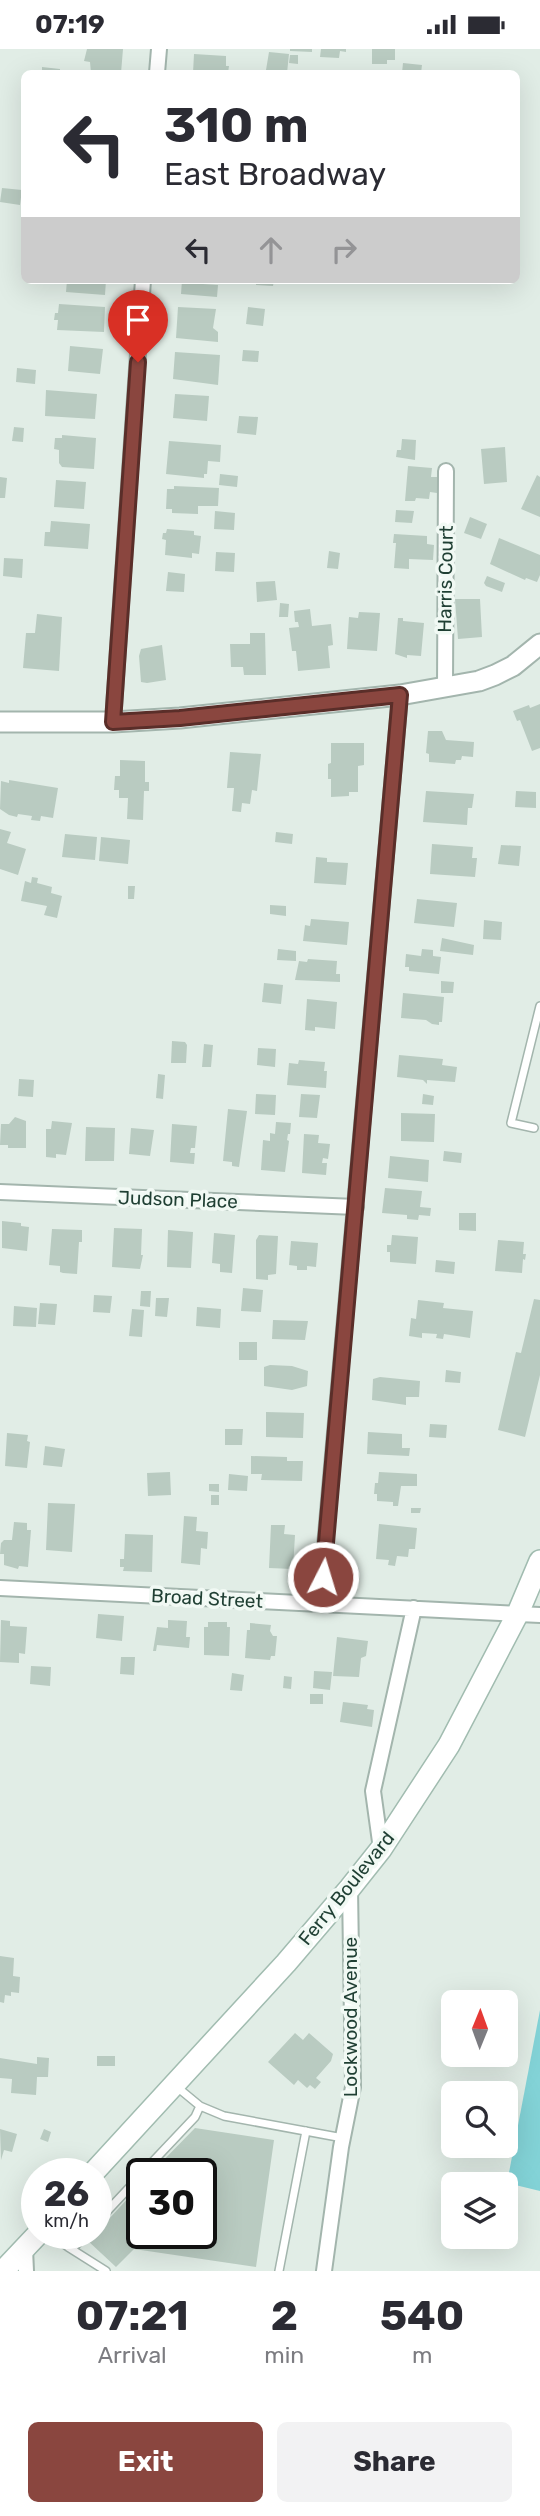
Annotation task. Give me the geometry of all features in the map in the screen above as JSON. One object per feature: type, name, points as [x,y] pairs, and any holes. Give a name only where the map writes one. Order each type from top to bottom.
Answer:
[{"type":"main road","name":"Ferry Boulevard","points":[[107,2158],[286,1963],[381,1849],[449,1745],[518,1613],[540,1561]]},
{"type":"main road","points":[[3,2271],[24,2249]]},
{"type":"street","points":[[157,70],[159,49]]},
{"type":"street","points":[[113,722],[143,284]]},
{"type":"street","name":"Harris Court","points":[[445,688],[446,471]]},
{"type":"street","points":[[0,722],[113,722],[180,718],[400,695],[445,688],[495,675],[513,666],[540,644]]},
{"type":"street","points":[[320,1603],[400,695]]},
{"type":"street","name":"Judson Place","points":[[0,1192],[356,1207]]},
{"type":"street","name":"Broad Street","points":[[0,1588],[540,1615]]},
{"type":"street","points":[[381,1849],[373,1791],[414,1608]]},
{"type":"street","name":"Lockwood Avenue","points":[[324,2271],[353,2087],[350,1888]]},
{"type":"street","points":[[24,2249],[26,2271]]},
{"type":"lane","points":[[534,1128],[511,1123],[540,1006]]},
{"type":"lane","points":[[174,2084],[200,2106],[224,2116],[344,2138]]},
{"type":"lane","points":[[157,2158],[195,2117],[200,2106]]},
{"type":"lane","points":[[279,2271],[306,2131]]},
{"type":"lane","points":[[112,2206],[126,2191]]},
{"type":"lane","points":[[71,2249],[106,2271]]},
{"type":"water","points":[[540,2010],[540,2191],[518,2186],[518,2172],[509,2172],[512,2158],[518,2158],[518,2125]]},
{"type":"building","points":[[87,49],[123,49],[121,70],[91,70],[90,62],[84,61]]},
{"type":"building","points":[[312,49],[312,52],[290,51]]},
{"type":"building","points":[[321,49],[346,49],[346,52],[340,51],[339,58],[320,57]]},
{"type":"building","points":[[372,49],[395,49],[395,60],[387,60],[387,64],[372,64]]},
{"type":"building","points":[[269,52],[289,54],[287,70],[266,70]]},
{"type":"building","points":[[194,54],[226,56],[226,66],[229,66],[228,70],[193,70]]},
{"type":"building","points":[[290,55],[298,55],[298,64],[289,63]]},
{"type":"building","points":[[403,63],[422,65],[421,70],[402,70]]},
{"type":"building","points":[[42,67],[60,69],[60,70],[42,70]]},
{"type":"building","points":[[2,188],[21,190],[20,205],[0,202]]},
{"type":"building","points":[[67,284],[106,284],[105,295],[66,292]]},
{"type":"building","points":[[182,284],[218,285],[217,297],[181,294]]},
{"type":"building","points":[[59,304],[105,307],[104,332],[57,330],[58,320],[54,320]]},
{"type":"building","points":[[178,307],[216,309],[213,328],[218,332],[218,342],[176,338]]},
{"type":"building","points":[[248,307],[265,309],[263,326],[246,324]]},
{"type":"building","points":[[70,346],[103,349],[100,374],[68,371]]},
{"type":"building","points":[[243,350],[259,351],[258,362],[242,361]]},
{"type":"building","points":[[175,352],[220,355],[218,385],[173,379]]},
{"type":"building","points":[[17,368],[36,370],[35,384],[16,382]]},
{"type":"building","points":[[46,390],[97,394],[95,419],[45,416]]},
{"type":"building","points":[[175,394],[209,396],[207,421],[173,418]]},
{"type":"building","points":[[239,416],[258,417],[256,435],[237,433]]},
{"type":"building","points":[[14,427],[24,428],[23,442],[12,441]]},
{"type":"building","points":[[62,435],[96,438],[94,469],[62,467],[59,463],[59,450],[54,449],[55,438],[62,438]]},
{"type":"building","points":[[402,439],[416,440],[415,460],[396,457],[397,450],[401,450]]},
{"type":"building","points":[[169,441],[221,445],[220,462],[208,461],[204,478],[166,474]]},
{"type":"building","points":[[505,447],[507,482],[484,484],[481,449]]},
{"type":"building","points":[[408,466],[432,468],[431,477],[438,477],[437,493],[430,492],[429,499],[405,501]]},
{"type":"building","points":[[220,474],[238,476],[237,487],[219,485]]},
{"type":"building","points":[[537,475],[540,477],[540,517],[521,509]]},
{"type":"building","points":[[0,477],[7,478],[5,498],[0,498]]},
{"type":"building","points":[[56,480],[86,482],[84,509],[54,507]]},
{"type":"building","points":[[174,486],[219,488],[218,506],[198,506],[198,514],[172,513],[172,509],[166,509],[167,489],[174,489]]},
{"type":"building","points":[[396,510],[414,511],[412,523],[395,522]]},
{"type":"building","points":[[215,511],[235,513],[234,530],[214,529]]},
{"type":"building","points":[[470,517],[487,524],[481,539],[464,533]]},
{"type":"building","points":[[51,521],[90,524],[88,549],[44,546],[45,532],[50,532]]},
{"type":"building","points":[[167,529],[194,531],[194,535],[201,536],[199,554],[192,553],[192,558],[165,555],[166,540],[162,539]]},
{"type":"building","points":[[394,534],[427,536],[427,544],[434,545],[433,560],[409,559],[409,569],[394,568]]},
{"type":"building","points":[[499,538],[540,555],[540,575],[537,582],[526,578],[525,580],[490,564]]},
{"type":"building","points":[[329,551],[340,553],[338,569],[327,568]]},
{"type":"building","points":[[216,552],[235,553],[234,572],[215,571]]},
{"type":"building","points":[[4,558],[23,559],[22,578],[3,576]]},
{"type":"building","points":[[168,572],[185,574],[184,592],[166,591]]},
{"type":"building","points":[[487,576],[505,583],[502,592],[486,586],[484,583]]},
{"type":"building","points":[[275,581],[277,600],[257,602],[256,582]]},
{"type":"building","points":[[455,599],[480,599],[482,637],[458,639]]},
{"type":"building","points":[[280,603],[289,604],[288,617],[279,617]]},
{"type":"building","points":[[310,609],[312,626],[331,624],[333,645],[328,646],[330,668],[298,671],[296,651],[292,651],[289,628],[299,627],[298,622],[295,622],[294,611]]},
{"type":"building","points":[[359,612],[380,613],[377,651],[347,649],[349,617],[358,618]]},
{"type":"building","points":[[37,614],[62,617],[59,671],[23,668],[26,633],[35,633]]},
{"type":"building","points":[[398,618],[424,623],[421,656],[407,655],[407,658],[395,654]]},
{"type":"building","points":[[250,633],[265,633],[266,675],[244,675],[243,667],[231,667],[230,644],[250,644]]},
{"type":"building","points":[[162,645],[166,680],[141,682],[141,649]]},
{"type":"building","points":[[540,704],[540,748],[532,751],[520,720],[517,721],[513,711]]},
{"type":"building","points":[[428,731],[442,731],[446,740],[474,742],[473,757],[462,756],[455,764],[429,762],[429,754],[426,753]]},
{"type":"building","points":[[331,743],[364,743],[364,765],[358,766],[358,792],[349,792],[349,796],[331,797],[328,764],[331,763]]},
{"type":"building","points":[[230,752],[261,754],[257,791],[252,790],[250,804],[242,803],[241,812],[232,811],[234,788],[227,788]]},
{"type":"building","points":[[120,760],[145,761],[145,782],[149,782],[149,791],[144,791],[143,820],[127,819],[128,798],[119,798],[119,790],[114,790],[115,776],[120,776]]},
{"type":"building","points":[[9,780],[58,788],[53,818],[41,816],[40,821],[31,820],[32,816],[18,814],[17,817],[0,809],[1,781],[9,783]]},
{"type":"building","points":[[426,791],[474,794],[472,808],[468,808],[467,825],[423,822]]},
{"type":"building","points":[[516,791],[536,792],[536,808],[515,807]]},
{"type":"building","points":[[0,829],[11,832],[7,843],[26,849],[18,875],[0,869]]},
{"type":"building","points":[[276,832],[293,834],[292,844],[275,842]]},
{"type":"building","points":[[65,834],[97,837],[95,860],[62,857]]},
{"type":"building","points":[[101,837],[130,840],[128,864],[99,861]]},
{"type":"building","points":[[432,844],[473,847],[472,858],[477,858],[475,877],[430,874]]},
{"type":"building","points":[[501,845],[521,846],[519,866],[498,864]]},
{"type":"building","points":[[316,857],[327,858],[327,862],[348,863],[346,885],[314,883]]},
{"type":"building","points":[[32,877],[38,878],[37,883],[52,887],[51,893],[62,896],[57,918],[44,915],[47,906],[21,901],[25,881],[31,883]]},
{"type":"building","points":[[128,886],[135,886],[134,899],[128,899]]},
{"type":"building","points":[[417,899],[457,903],[454,927],[414,923]]},
{"type":"building","points":[[270,905],[286,906],[286,916],[270,914]]},
{"type":"building","points":[[311,919],[349,922],[347,945],[303,941],[305,925],[310,926]]},
{"type":"building","points":[[484,920],[502,922],[501,940],[483,939]]},
{"type":"building","points":[[442,938],[474,945],[473,955],[440,951]]},
{"type":"building","points":[[278,949],[296,951],[296,961],[277,960]]},
{"type":"building","points":[[422,949],[433,950],[433,956],[441,957],[439,974],[409,971],[409,967],[405,967],[406,954],[421,956]]},
{"type":"building","points":[[308,959],[337,961],[336,974],[340,974],[340,982],[295,980],[299,961],[307,962]]},
{"type":"building","points":[[441,981],[454,982],[453,993],[441,993]]},
{"type":"building","points":[[264,983],[283,985],[281,1004],[262,1002]]},
{"type":"building","points":[[403,993],[444,997],[442,1022],[439,1022],[439,1025],[426,1020],[401,1018]]},
{"type":"building","points":[[307,999],[337,1002],[335,1029],[315,1027],[315,1031],[305,1030]]},
{"type":"building","points":[[172,1041],[185,1042],[187,1045],[186,1063],[171,1063]]},
{"type":"building","points":[[204,1044],[213,1045],[211,1067],[202,1067]]},
{"type":"building","points":[[258,1048],[276,1049],[275,1067],[257,1065]]},
{"type":"building","points":[[399,1055],[443,1059],[442,1065],[457,1067],[455,1082],[427,1080],[427,1084],[423,1080],[397,1077]]},
{"type":"building","points":[[299,1060],[325,1062],[326,1088],[287,1085],[289,1063],[298,1064]]},
{"type":"building","points":[[158,1074],[165,1075],[163,1099],[156,1098]]},
{"type":"building","points":[[19,1079],[34,1080],[33,1097],[18,1096]]},
{"type":"building","points":[[256,1094],[276,1095],[275,1115],[255,1114]]},
{"type":"building","points":[[301,1094],[320,1095],[317,1118],[299,1117]]},
{"type":"building","points":[[423,1094],[434,1096],[433,1105],[422,1104]]},
{"type":"building","points":[[228,1109],[247,1111],[239,1167],[232,1166],[232,1162],[223,1161]]},
{"type":"building","points":[[401,1113],[435,1114],[434,1142],[401,1141]]},
{"type":"building","points":[[15,1117],[26,1121],[26,1148],[0,1145],[1,1124],[9,1124]]},
{"type":"building","points":[[52,1121],[72,1123],[66,1155],[56,1154],[56,1158],[46,1157],[46,1129],[51,1129]]},
{"type":"building","points":[[276,1122],[291,1123],[285,1172],[261,1170],[263,1140],[270,1141],[270,1133],[275,1134]]},
{"type":"building","points":[[172,1124],[197,1126],[195,1148],[191,1148],[190,1153],[195,1153],[194,1164],[170,1162]]},
{"type":"building","points":[[86,1127],[115,1128],[114,1161],[85,1161]]},
{"type":"building","points":[[131,1128],[154,1130],[150,1156],[129,1154]]},
{"type":"building","points":[[304,1134],[319,1135],[318,1143],[330,1144],[328,1159],[323,1158],[322,1163],[327,1163],[326,1175],[302,1173]]},
{"type":"building","points":[[444,1151],[462,1153],[461,1163],[443,1161]]},
{"type":"building","points":[[390,1156],[429,1160],[428,1182],[388,1178]]},
{"type":"building","points":[[385,1188],[422,1191],[420,1207],[431,1208],[430,1216],[419,1215],[418,1220],[407,1219],[407,1215],[382,1213]]},
{"type":"building","points":[[459,1213],[476,1213],[476,1231],[459,1230]]},
{"type":"building","points":[[2,1221],[21,1223],[21,1226],[29,1227],[27,1251],[2,1248]]},
{"type":"building","points":[[114,1228],[142,1229],[143,1255],[140,1269],[112,1267]]},
{"type":"building","points":[[52,1229],[82,1230],[77,1274],[63,1273],[60,1272],[60,1266],[49,1265]]},
{"type":"building","points":[[168,1230],[193,1232],[191,1268],[167,1267]]},
{"type":"building","points":[[214,1233],[235,1235],[232,1273],[220,1272],[220,1264],[212,1263]]},
{"type":"building","points":[[259,1235],[278,1236],[276,1274],[268,1275],[268,1280],[256,1279],[256,1240]]},
{"type":"building","points":[[392,1235],[418,1237],[416,1264],[390,1262],[387,1245],[391,1245]]},
{"type":"building","points":[[498,1240],[524,1242],[523,1254],[526,1254],[522,1273],[495,1271]]},
{"type":"building","points":[[291,1241],[318,1243],[316,1267],[307,1266],[307,1270],[297,1270],[297,1266],[289,1265]]},
{"type":"building","points":[[436,1260],[455,1262],[454,1274],[435,1272]]},
{"type":"building","points":[[243,1288],[263,1290],[261,1312],[241,1311]]},
{"type":"building","points":[[141,1291],[151,1291],[150,1307],[140,1306]]},
{"type":"building","points":[[94,1295],[112,1296],[110,1313],[93,1312]]},
{"type":"building","points":[[156,1298],[169,1298],[167,1317],[155,1316]]},
{"type":"building","points":[[534,1299],[540,1300],[540,1375],[525,1437],[498,1430],[516,1352],[521,1353]]},
{"type":"building","points":[[418,1300],[444,1303],[443,1308],[473,1311],[470,1338],[444,1334],[443,1339],[436,1338],[437,1334],[422,1333],[422,1338],[409,1336],[411,1318],[416,1319]]},
{"type":"building","points":[[40,1303],[57,1304],[55,1325],[38,1324]]},
{"type":"building","points":[[14,1306],[37,1308],[36,1327],[13,1326]]},
{"type":"building","points":[[197,1307],[221,1309],[220,1328],[196,1326]]},
{"type":"building","points":[[132,1309],[144,1310],[142,1337],[129,1336]]},
{"type":"building","points":[[273,1320],[308,1321],[305,1340],[272,1339]]},
{"type":"building","points":[[239,1342],[257,1342],[257,1360],[239,1360]]},
{"type":"building","points":[[292,1366],[308,1371],[307,1386],[292,1390],[264,1386],[264,1367]]},
{"type":"building","points":[[446,1370],[461,1372],[460,1383],[445,1382]]},
{"type":"building","points":[[380,1377],[420,1381],[419,1397],[406,1397],[406,1405],[372,1400],[373,1379]]},
{"type":"building","points":[[266,1412],[304,1413],[303,1438],[266,1437]]},
{"type":"building","points":[[430,1424],[447,1425],[446,1438],[429,1437]]},
{"type":"building","points":[[225,1429],[243,1429],[242,1445],[225,1445]]},
{"type":"building","points":[[368,1432],[402,1434],[402,1448],[410,1448],[409,1456],[367,1454]]},
{"type":"building","points":[[7,1433],[28,1435],[27,1441],[30,1442],[27,1468],[5,1466]]},
{"type":"building","points":[[45,1446],[65,1449],[62,1467],[43,1465]]},
{"type":"building","points":[[251,1456],[287,1457],[287,1461],[303,1461],[302,1481],[261,1480],[262,1474],[251,1474]]},
{"type":"building","points":[[170,1472],[171,1495],[148,1496],[147,1473]]},
{"type":"building","points":[[379,1472],[417,1474],[417,1486],[401,1486],[398,1506],[393,1506],[393,1502],[377,1501],[377,1494],[374,1494]]},
{"type":"building","points":[[229,1474],[248,1476],[247,1491],[228,1490]]},
{"type":"building","points":[[209,1484],[219,1484],[219,1492],[209,1491]]},
{"type":"building","points":[[211,1495],[219,1495],[219,1505],[211,1505]]},
{"type":"building","points":[[48,1503],[75,1504],[72,1552],[46,1550]]},
{"type":"building","points":[[411,1508],[421,1508],[420,1513],[411,1513]]},
{"type":"building","points":[[184,1516],[197,1517],[196,1531],[208,1532],[207,1549],[201,1548],[200,1565],[181,1563]]},
{"type":"building","points":[[14,1522],[27,1523],[27,1530],[31,1530],[28,1567],[19,1566],[18,1569],[4,1565],[4,1554],[0,1554],[1,1543],[4,1540],[12,1540]]},
{"type":"building","points":[[379,1524],[417,1528],[415,1549],[409,1549],[408,1557],[397,1556],[395,1566],[388,1565],[389,1560],[376,1559]]},
{"type":"building","points":[[271,1525],[285,1525],[284,1534],[295,1535],[293,1569],[269,1568]]},
{"type":"building","points":[[125,1534],[153,1535],[152,1572],[123,1571],[124,1567],[120,1567],[120,1559],[124,1559]]},
{"type":"building","points":[[98,1614],[124,1616],[122,1641],[96,1638]]},
{"type":"building","points":[[1,1620],[10,1621],[10,1626],[27,1627],[25,1654],[19,1653],[19,1663],[0,1662]]},
{"type":"building","points":[[168,1620],[187,1621],[186,1637],[190,1637],[189,1648],[157,1645],[156,1651],[153,1651],[157,1627],[168,1628]]},
{"type":"building","points":[[208,1622],[227,1622],[227,1627],[230,1627],[229,1656],[204,1655],[204,1627],[208,1627]]},
{"type":"building","points":[[250,1623],[271,1625],[270,1631],[273,1636],[277,1636],[275,1656],[271,1656],[270,1660],[245,1658]]},
{"type":"building","points":[[337,1637],[368,1641],[366,1656],[361,1658],[359,1677],[333,1676]]},
{"type":"building","points":[[121,1657],[135,1657],[134,1675],[120,1674]]},
{"type":"building","points":[[31,1666],[51,1667],[50,1686],[30,1684]]},
{"type":"building","points":[[314,1671],[332,1672],[330,1690],[313,1688]]},
{"type":"building","points":[[232,1673],[244,1675],[242,1691],[230,1690]]},
{"type":"building","points":[[284,1676],[292,1677],[291,1689],[283,1688]]},
{"type":"building","points":[[310,1694],[323,1694],[323,1704],[310,1704]]},
{"type":"building","points":[[343,1702],[368,1705],[367,1709],[374,1710],[372,1727],[340,1722]]},
{"type":"building","points":[[0,1956],[14,1958],[13,1976],[20,1977],[19,1993],[11,1992],[11,1996],[5,1995],[4,2003],[0,2002]]},
{"type":"building","points":[[295,2033],[303,2040],[309,2033],[333,2054],[331,2061],[316,2078],[321,2082],[315,2089],[310,2085],[307,2088],[298,2080],[294,2085],[268,2062]]},
{"type":"building","points":[[97,2056],[115,2056],[115,2066],[97,2066]]},
{"type":"building","points":[[37,2057],[49,2058],[48,2077],[37,2077],[36,2095],[11,2093],[12,2079],[0,2078],[0,2058],[37,2064]]},
{"type":"building","points":[[195,2128],[274,2140],[256,2267],[134,2249],[217,2249],[217,2158],[166,2158]]},
{"type":"building","points":[[0,2129],[17,2134],[12,2152],[4,2150],[1,2160]]},
{"type":"building","points":[[44,2129],[51,2132],[48,2142],[40,2139]]},
{"type":"building","points":[[126,2200],[126,2249],[134,2249],[116,2267],[97,2249],[112,2249],[112,2216]]},
{"type":"route","points":[[138,362],[113,722],[180,718],[400,695],[323,1577]]}]
